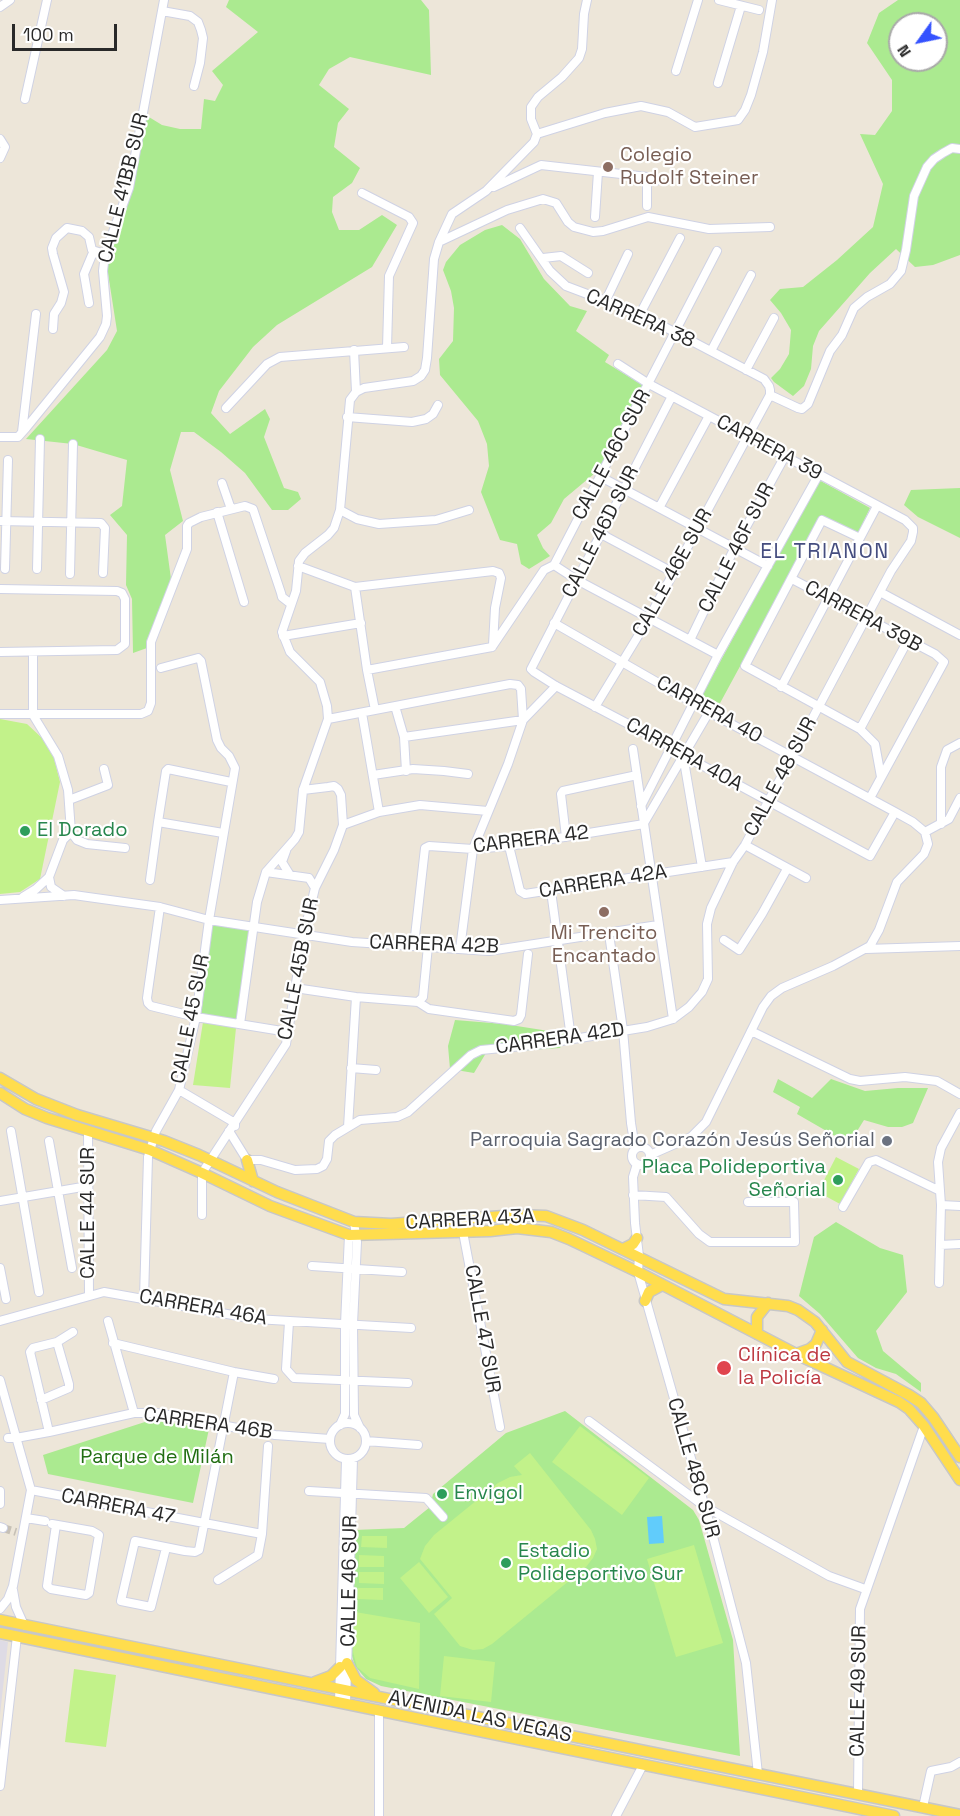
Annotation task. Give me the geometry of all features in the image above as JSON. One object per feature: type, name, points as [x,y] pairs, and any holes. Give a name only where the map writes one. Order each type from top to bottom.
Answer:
[{"type":"main road","name":"CARRERA 43A","points":[[0,1078],[27,1095],[77,1115],[154,1137],[210,1160],[277,1192],[354,1222],[412,1224],[532,1214],[557,1219],[639,1256],[724,1299],[778,1304],[798,1310],[815,1322],[847,1362],[921,1403],[960,1457]]},
{"type":"main road","name":"CARRERA 43A","points":[[0,1093],[25,1109],[150,1150],[270,1206],[353,1235],[517,1228],[551,1232],[638,1272],[796,1354],[899,1402],[909,1409],[924,1426],[960,1480]]},
{"type":"main road","points":[[247,1160],[253,1181]]},
{"type":"main road","points":[[623,1249],[633,1244],[637,1238]]},
{"type":"main road","points":[[645,1301],[649,1292],[662,1285]]},
{"type":"main road","points":[[757,1334],[757,1317],[768,1303]]},
{"type":"main road","points":[[796,1354],[816,1344],[822,1330]]},
{"type":"main road","name":"AVENIDA LAS VEGAS","points":[[0,1620],[960,1815]]},
{"type":"main road","name":"AVENIDA LAS VEGAS","points":[[0,1633],[643,1765],[855,1812],[894,1816]]},
{"type":"main road","points":[[312,1682],[325,1679],[344,1665],[360,1683],[379,1696]]},
{"type":"street","points":[[25,99],[46,0]]},
{"type":"street","name":"CALLE 41BB SUR","points":[[22,433],[102,332],[107,316],[101,253],[129,188],[164,0]]},
{"type":"street","points":[[486,191],[534,142],[537,134],[531,119],[531,107],[579,58],[587,0]]},
{"type":"street","points":[[676,71],[698,0]]},
{"type":"street","points":[[719,0],[759,10]]},
{"type":"street","points":[[537,134],[605,113],[641,106],[668,112],[695,127],[738,120],[751,95],[763,52],[772,0]]},
{"type":"street","points":[[718,83],[741,6]]},
{"type":"street","points":[[162,11],[184,14],[195,19],[201,30],[203,38],[194,86]]},
{"type":"street","points":[[0,139],[5,147],[0,158]]},
{"type":"street","name":"CARRERA 38","points":[[520,228],[550,271],[566,286],[640,314],[767,382],[770,395],[787,404],[804,408],[810,401],[830,351],[842,335],[854,308],[897,278],[906,250],[914,196],[927,167],[943,153],[952,148],[960,148]]},
{"type":"street","points":[[290,875],[282,862],[282,857],[299,832],[303,790],[328,719],[326,698],[320,682],[290,652],[283,636],[283,627],[296,591],[298,566],[305,553],[334,528],[340,510],[350,400],[356,392],[370,386],[413,381],[425,370],[434,259],[452,214],[486,191],[541,165],[646,177],[656,181]]},
{"type":"street","points":[[595,217],[598,172]]},
{"type":"street","points":[[646,177],[647,207]]},
{"type":"street","points":[[362,193],[409,217],[413,223],[389,276],[387,348]]},
{"type":"street","points":[[439,242],[507,210],[543,199],[556,203],[574,227],[593,232],[648,217],[709,229],[770,227]]},
{"type":"street","points":[[53,329],[54,314],[61,303],[64,292],[53,254],[53,243],[62,232],[69,228],[87,235],[91,249],[101,253]]},
{"type":"street","points":[[640,314],[680,238]]},
{"type":"street","name":"CALLE 46C SUR","points":[[492,647],[544,570],[554,565],[717,251]]},
{"type":"street","points":[[89,303],[84,274],[92,255],[101,253]]},
{"type":"street","points":[[606,300],[628,254]]},
{"type":"street","points":[[543,258],[561,256],[588,273]]},
{"type":"street","points":[[711,351],[751,275]]},
{"type":"street","points":[[0,437],[18,437],[22,433],[36,314]]},
{"type":"street","points":[[746,370],[774,318]]},
{"type":"street","points":[[226,408],[273,360],[280,357],[404,346]]},
{"type":"street","points":[[354,350],[356,392]]},
{"type":"street","name":"CARRERA 39","points":[[618,364],[649,384],[909,523],[913,528],[913,536]]},
{"type":"street","points":[[747,436],[770,395]]},
{"type":"street","name":"CALLE 46D SUR","points":[[531,669],[672,396]]},
{"type":"street","points":[[347,417],[412,422],[426,419],[433,414],[438,405]]},
{"type":"street","points":[[659,508],[709,416]]},
{"type":"street","name":"CALLE 46E SUR","points":[[595,707],[650,618],[747,436]]},
{"type":"street","points":[[37,569],[40,439]]},
{"type":"street","points":[[70,574],[73,444]]},
{"type":"street","name":"CALLE 46F SUR","points":[[690,640],[734,549],[785,456]]},
{"type":"street","points":[[5,569],[3,521],[8,460]]},
{"type":"street","points":[[641,806],[718,655],[819,474]]},
{"type":"street","points":[[601,477],[768,566]]},
{"type":"street","points":[[222,483],[231,509]]},
{"type":"street","points":[[0,714],[141,714],[148,711],[150,708],[151,642],[188,549],[188,525],[201,517],[247,506],[254,510],[281,593],[291,604]]},
{"type":"street","points":[[781,687],[876,506]]},
{"type":"street","points":[[340,510],[357,519],[379,524],[436,520],[469,510]]},
{"type":"street","points":[[217,512],[244,602]]},
{"type":"street","points":[[860,538],[822,520],[745,666],[860,729],[875,744],[881,777],[870,798]]},
{"type":"street","points":[[3,521],[101,523],[105,528],[103,573]]},
{"type":"street","points":[[601,534],[674,573]]},
{"type":"street","name":"CALLE 48 SUR","points":[[673,1019],[689,1007],[702,992],[708,979],[707,924],[711,908],[733,862],[745,845],[866,617],[913,536]]},
{"type":"street","points":[[554,565],[577,580],[718,655]]},
{"type":"street","points":[[298,566],[355,587],[493,571],[499,573],[501,578],[495,609],[492,647],[366,670]]},
{"type":"street","name":"CARRERA 39B","points":[[792,579],[935,654],[944,662],[881,777]]},
{"type":"street","points":[[355,587],[366,670],[375,710]]},
{"type":"street","points":[[0,589],[117,591],[122,593],[125,599],[125,644],[117,650],[0,652]]},
{"type":"street","points":[[880,592],[960,635]]},
{"type":"street","points":[[283,636],[361,623]]},
{"type":"street","name":"CARRERA 40","points":[[554,623],[709,712],[913,822],[925,832]]},
{"type":"street","points":[[860,729],[908,640]]},
{"type":"street","points":[[33,652],[33,715],[58,756],[69,800],[71,832],[77,840],[87,844],[125,848]]},
{"type":"street","name":"CALLE 45 SUR","points":[[144,1298],[148,1157],[154,1137],[179,1090],[196,1017],[209,920],[235,768],[217,740],[201,661],[198,658],[161,668]]},
{"type":"street","name":"CARRERA 40A","points":[[531,669],[556,686],[870,856],[895,812]]},
{"type":"street","points":[[328,719],[510,684],[518,685],[521,689],[523,720],[508,764],[472,849],[460,950]]},
{"type":"street","points":[[404,737],[523,720],[556,686]]},
{"type":"street","points":[[395,706],[404,737],[406,771]]},
{"type":"street","points":[[644,824],[709,712]]},
{"type":"street","points":[[363,713],[378,812]]},
{"type":"street","points":[[940,824],[941,766],[947,750],[960,743]]},
{"type":"street","points":[[633,749],[673,1019]]},
{"type":"street","points":[[683,755],[702,867]]},
{"type":"street","points":[[69,800],[108,785],[104,769]]},
{"type":"street","points":[[150,880],[166,771],[168,769],[231,782]]},
{"type":"street","points":[[373,775],[406,771],[444,771],[468,774]]},
{"type":"street","points":[[566,837],[561,794],[566,790],[637,775]]},
{"type":"street","name":"CALLE 45B SUR","points":[[202,1173],[286,1044],[304,934],[315,888],[334,850],[343,825],[341,795],[334,786],[303,790]]},
{"type":"street","points":[[866,950],[874,941],[897,882],[924,854],[928,844],[925,832],[949,819],[960,798]]},
{"type":"street","points":[[343,825],[378,812],[420,805],[488,811]]},
{"type":"street","points":[[158,822],[223,833]]},
{"type":"street","name":"CARRERA 42","points":[[414,945],[425,848],[429,846],[472,849],[509,846],[644,824]]},
{"type":"street","points":[[20,899],[49,877],[63,840],[71,832]]},
{"type":"street","points":[[745,845],[806,878]]},
{"type":"street","points":[[240,1024],[255,914],[266,872],[289,846]]},
{"type":"street","name":"CARRERA 42A","points":[[509,846],[520,891],[525,894],[733,862]]},
{"type":"street","points":[[724,940],[739,950],[787,869]]},
{"type":"street","points":[[266,872],[309,878],[315,888]]},
{"type":"street","points":[[49,877],[51,887],[64,897]]},
{"type":"street","points":[[551,891],[571,1038]]},
{"type":"street","points":[[0,900],[88,897],[160,907],[209,920]]},
{"type":"street","points":[[160,907],[148,1003],[196,1017],[288,1032]]},
{"type":"street","points":[[239,924],[253,918],[255,914]]},
{"type":"street","name":"CARRERA 42B","points":[[209,920],[352,942],[489,951],[658,925]]},
{"type":"street","points":[[609,934],[623,1030],[635,1148],[632,1158],[638,1164],[646,1163],[650,1155],[691,1137],[706,1122],[763,1007],[771,996],[782,988],[866,950],[960,946]]},
{"type":"street","points":[[415,1002],[423,998],[428,946]]},
{"type":"street","points":[[296,988],[356,997],[415,1002],[429,1009],[514,1021],[521,1015],[528,954]]},
{"type":"street","points":[[348,1127],[356,997]]},
{"type":"street","name":"CARRERA 42D","points":[[247,1160],[261,1160],[295,1170],[317,1169],[323,1166],[327,1159],[329,1141],[348,1127],[360,1120],[387,1118],[408,1112],[471,1055],[481,1050],[543,1044],[647,1027],[673,1019]]},
{"type":"street","points":[[751,1031],[850,1079],[860,1081],[905,1077],[936,1081],[960,1094]]},
{"type":"street","points":[[351,1068],[376,1070]]},
{"type":"street","points":[[179,1090],[235,1123],[236,1140]]},
{"type":"street","points":[[939,1283],[941,1205],[938,1190],[938,1162],[941,1148],[960,1113]]},
{"type":"street","points":[[10,1131],[39,1292]]},
{"type":"street","name":"CALLE 44 SUR","points":[[88,1131],[89,1295]]},
{"type":"street","points":[[229,1131],[247,1160]]},
{"type":"street","points":[[49,1141],[72,1268]]},
{"type":"street","points":[[635,1148],[643,1147],[650,1155]]},
{"type":"street","points":[[843,1208],[869,1162],[876,1160],[938,1190]]},
{"type":"street","name":"CALLE 48C SUR","points":[[638,1164],[633,1177],[639,1256],[638,1272],[746,1663],[758,1774]]},
{"type":"street","points":[[201,1215],[202,1173]]},
{"type":"street","points":[[0,1202],[88,1186]]},
{"type":"street","points":[[633,1195],[666,1197],[699,1234],[710,1242],[795,1242],[794,1202],[748,1202]]},
{"type":"street","points":[[941,1205],[960,1206]]},
{"type":"street","points":[[350,1380],[345,1414],[330,1439],[333,1453],[349,1459],[364,1450],[366,1441],[354,1415],[350,1380],[349,1324],[354,1222]]},
{"type":"street","name":"CALLE 47 SUR","points":[[464,1232],[500,1427]]},
{"type":"street","points":[[940,1245],[960,1244]]},
{"type":"street","points":[[312,1266],[402,1272]]},
{"type":"street","points":[[0,1268],[6,1299]]},
{"type":"street","name":"CARRERA 46A","points":[[0,1321],[89,1295],[114,1292],[255,1319],[411,1328]]},
{"type":"street","points":[[108,1322],[134,1413]]},
{"type":"street","points":[[289,1322],[286,1369],[294,1378],[408,1383]]},
{"type":"street","points":[[49,1432],[30,1352],[33,1348],[57,1342],[73,1332]]},
{"type":"street","points":[[41,1400],[69,1388],[57,1342]]},
{"type":"street","points":[[113,1342],[234,1372],[274,1379]]},
{"type":"street","points":[[166,1548],[151,1607],[121,1601],[135,1541],[166,1548],[195,1552],[199,1550],[234,1372]]},
{"type":"street","points":[[0,1380],[12,1438],[31,1490],[26,1518],[20,1533],[13,1586],[8,1599],[0,1609]]},
{"type":"street","name":"CARRERA 46B","points":[[12,1438],[134,1413],[157,1413],[275,1435],[330,1439]]},
{"type":"street","points":[[589,1421],[704,1506],[829,1576],[865,1589]]},
{"type":"street","points":[[340,1425],[353,1424],[360,1428]]},
{"type":"street","name":"CALLE 49 SUR","points":[[858,1794],[860,1609],[865,1589],[924,1426]]},
{"type":"street","points":[[366,1441],[418,1445]]},
{"type":"street","points":[[218,1580],[258,1555],[262,1534],[268,1446]]},
{"type":"street","name":"CALLE 46 SUR","points":[[342,1702],[349,1459]]},
{"type":"street","name":"CARRERA 47","points":[[31,1490],[262,1534]]},
{"type":"street","points":[[0,1491],[0,1504]]},
{"type":"street","points":[[309,1491],[426,1498],[443,1517]]},
{"type":"street","points":[[26,1518],[92,1531],[99,1535],[89,1593],[86,1595],[47,1586],[51,1523]]},
{"type":"street","points":[[13,1586],[16,1607],[24,1625]]},
{"type":"street","points":[[0,1786],[17,1636]]},
{"type":"street","points":[[379,1816],[380,1710]]},
{"type":"street","points":[[923,1808],[931,1771],[951,1767],[960,1762]]},
{"type":"street","points":[[616,1816],[643,1765]]},
{"type":"shaded area","points":[[0,1640],[8,1642],[0,1715]]},
{"type":"green space","points":[[229,0],[421,0],[429,10],[431,75],[350,57],[329,69],[319,85],[349,109],[338,123],[334,147],[360,168],[352,183],[333,197],[332,212],[339,230],[359,230],[382,215],[397,225],[372,267],[277,325],[253,347],[219,391],[211,413],[230,434],[265,409],[270,419],[264,437],[284,488],[298,492],[301,499],[288,510],[272,510],[245,473],[221,452],[194,432],[181,432],[170,470],[183,521],[165,535],[171,579],[147,648],[133,653],[132,599],[126,585],[127,535],[110,515],[122,506],[127,460],[73,444],[26,439],[107,350],[117,331],[105,254],[132,168],[144,114],[162,125],[180,129],[201,129],[204,99],[215,101],[223,85],[212,71],[258,32],[226,7]]},
{"type":"green space","points":[[898,0],[960,0],[960,255],[933,265],[915,267],[896,249],[870,273],[819,331],[813,346],[811,369],[804,386],[793,396],[771,378],[789,354],[791,330],[770,300],[780,289],[803,287],[873,227],[883,184],[860,134],[875,135],[892,111],[892,80],[867,43],[879,13]]},
{"type":"green space","points":[[502,225],[520,239],[544,279],[570,306],[587,311],[576,331],[609,355],[605,362],[644,386],[601,468],[564,499],[551,523],[537,535],[550,556],[529,569],[521,564],[517,544],[500,540],[481,492],[489,466],[487,444],[478,421],[440,375],[439,359],[453,341],[454,308],[451,291],[443,270],[446,262],[460,245],[485,230]]},
{"type":"green space","points":[[819,480],[870,508],[857,535],[821,517],[719,705],[702,695]]},
{"type":"green space","points":[[960,488],[960,538],[918,517],[904,505],[911,490]]},
{"type":"green space","name":"El Dorado","points":[[0,719],[27,724],[42,738],[54,758],[60,782],[40,879],[20,892],[0,894]]},
{"type":"green space","points":[[211,923],[251,930],[237,1020],[201,1015]]},
{"type":"green space","points":[[455,1020],[504,1024],[568,1034],[560,1048],[486,1053],[474,1073],[450,1069],[448,1046]]},
{"type":"green space","points":[[203,1022],[236,1028],[230,1088],[193,1085]]},
{"type":"green space","points":[[778,1079],[812,1098],[831,1079],[865,1091],[928,1088],[913,1123],[902,1127],[888,1127],[864,1120],[849,1144],[797,1114],[800,1107],[773,1092]]},
{"type":"green space","name":"Placa Polideportiva Señorial","points":[[836,1157],[859,1169],[840,1204],[818,1192]]},
{"type":"green space","points":[[836,1222],[880,1248],[903,1255],[907,1292],[876,1331],[883,1351],[921,1383],[921,1392],[896,1374],[876,1368],[858,1358],[820,1314],[799,1296],[814,1237]]},
{"type":"green space","points":[[565,1411],[693,1510],[699,1520],[733,1640],[740,1756],[381,1686],[366,1679],[355,1666],[352,1656],[354,1530],[404,1528],[430,1507],[433,1494],[506,1433]]},
{"type":"green space","name":"Parque de Milán","points":[[151,1420],[209,1429],[193,1503],[48,1474],[43,1455]]},
{"type":"green space","points":[[580,1426],[649,1478],[622,1515],[552,1462]]},
{"type":"green space","name":"Estadio Polideportivo Sur","points":[[530,1453],[591,1530],[597,1549],[586,1567],[492,1644],[483,1649],[473,1650],[460,1646],[434,1614],[452,1598],[420,1559],[425,1546],[434,1535],[498,1483],[510,1477],[522,1475],[514,1466]]},
{"type":"green space","points":[[362,1536],[387,1536],[387,1548],[361,1547]]},
{"type":"green space","points":[[694,1545],[723,1643],[676,1657],[647,1559]]},
{"type":"green space","points":[[359,1555],[384,1556],[384,1567],[359,1567]]},
{"type":"green space","points":[[419,1562],[448,1597],[429,1613],[400,1578]]},
{"type":"green space","points":[[359,1572],[384,1572],[384,1584],[359,1583]]},
{"type":"green space","points":[[358,1588],[383,1588],[383,1600],[358,1599]]},
{"type":"green space","points":[[355,1612],[420,1623],[419,1689],[370,1678],[357,1667],[353,1652]]},
{"type":"green space","points":[[444,1656],[495,1662],[491,1702],[440,1696]]},
{"type":"green space","points":[[74,1669],[116,1675],[106,1747],[65,1742]]},
{"type":"water","points":[[662,1516],[664,1543],[649,1544],[647,1517]]},
{"type":"tunnel","points":[[3,1528],[16,1532]]},
{"type":"place","name":"Colegio Rudolf Steiner","points":[[608,167]]},
{"type":"place","name":"El Dorado","points":[[25,831]]},
{"type":"place","name":"Mi Trencito Encantado","points":[[604,912]]},
{"type":"place","name":"Parroquia Sagrado Corazón Jesús Señorial","points":[[887,1141]]},
{"type":"place","name":"Placa Polideportiva Señorial","points":[[838,1180]]},
{"type":"place","name":"Clínica de la Policía","points":[[724,1368]]},
{"type":"place","name":"Envigol","points":[[442,1494]]},
{"type":"place","name":"Estadio Polideportivo Sur","points":[[506,1563]]},
{"type":"district","name":"EL TRIANON","points":[[825,552]]}]
